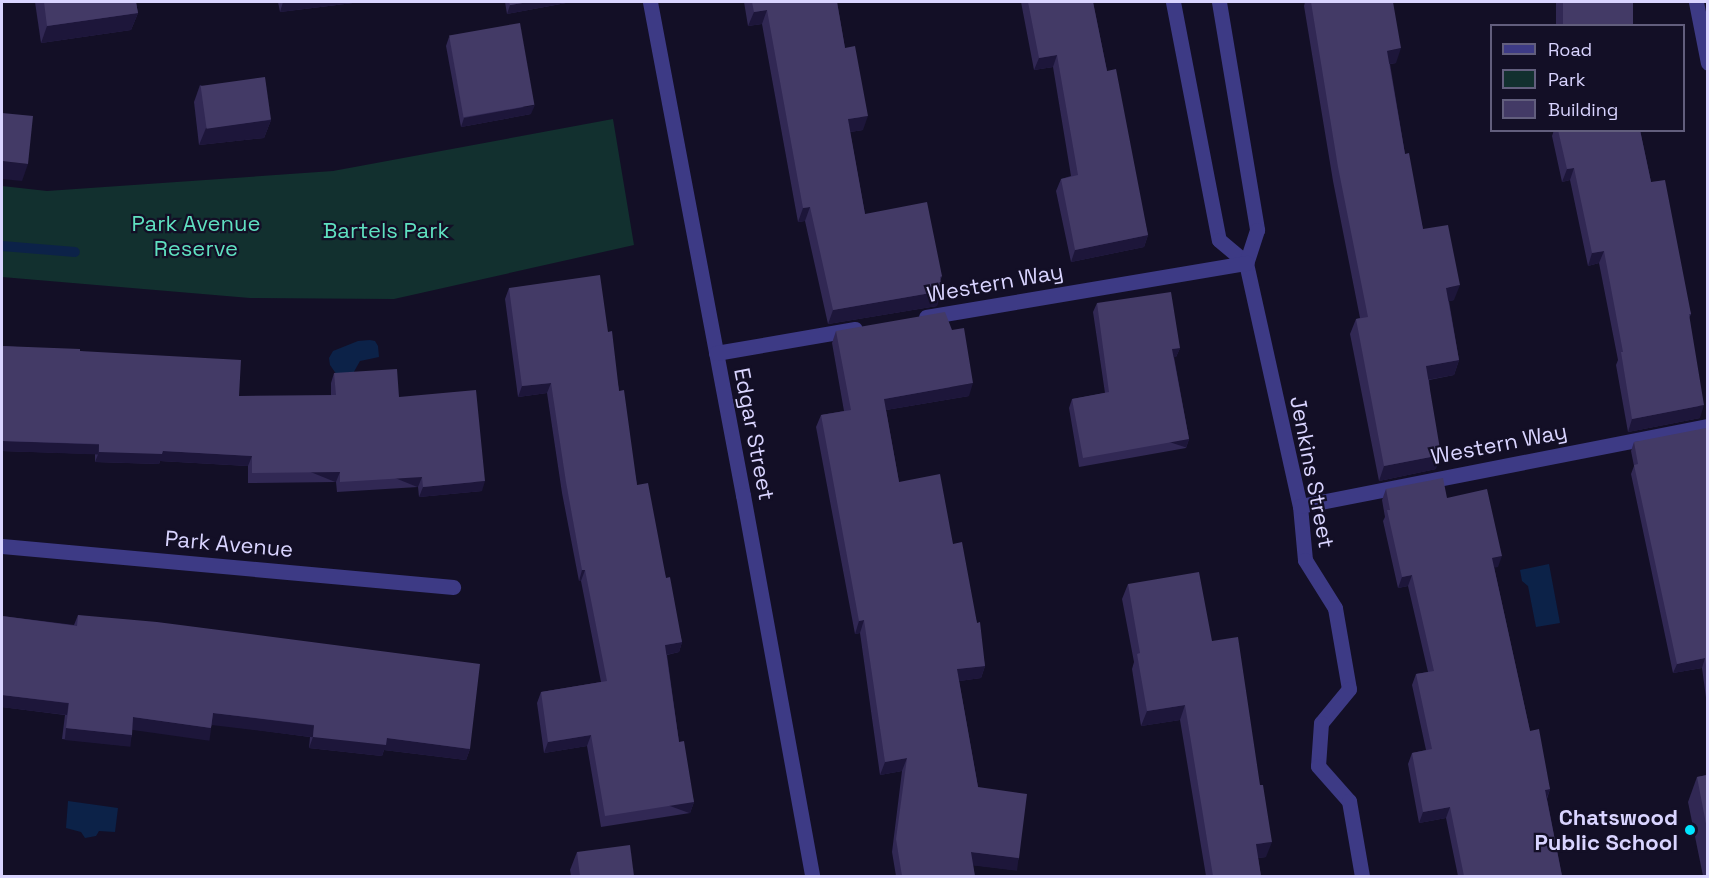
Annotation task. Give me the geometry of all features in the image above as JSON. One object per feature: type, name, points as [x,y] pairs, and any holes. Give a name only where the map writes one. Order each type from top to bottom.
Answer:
[{"type":"street","name":"Edgar Street","points":[[650,2],[812,876]]},
{"type":"street","points":[[1173,2],[1219,240],[1246,263],[1257,230],[1219,2]]},
{"type":"street","points":[[1696,2],[1707,63]]},
{"type":"street","name":"Western Way","points":[[914,319],[1246,263]]},
{"type":"street","name":"Jenkins Street","points":[[1246,263],[1300,506],[1305,560],[1335,608],[1349,690],[1321,723],[1318,766],[1349,801],[1362,876]]},
{"type":"street","points":[[716,353],[868,327]]},
{"type":"street","name":"Western Way","points":[[1300,506],[1707,426]]},
{"type":"street","name":"Park Avenue","points":[[2,546],[453,587]]},
{"type":"green space","name":"Bartels Park","points":[[613,119],[634,245],[394,299],[250,298],[2,277],[2,186],[47,191],[333,171]]},
{"type":"water","points":[[358,341],[375,341],[378,346],[379,357],[360,361],[351,377],[339,378],[330,365],[329,358],[333,351]]},
{"type":"water","points":[[1549,564],[1560,623],[1536,627],[1528,586],[1522,581],[1520,570]]},
{"type":"water","points":[[68,801],[118,808],[115,832],[99,831],[96,836],[85,838],[81,832],[66,828]]},
{"type":"building","points":[[44,2],[136,2],[138,13],[47,26]]},
{"type":"building","points":[[509,2],[529,2],[510,5]]},
{"type":"building","points":[[752,2],[837,2],[845,48],[855,46],[868,116],[848,119],[865,214],[927,202],[942,276],[940,277],[942,291],[833,310],[810,207],[803,208],[767,10],[754,12]]},
{"type":"building","points":[[1028,2],[1093,2],[1107,71],[1116,69],[1148,235],[1075,250],[1061,179],[1078,175],[1057,55],[1039,58]]},
{"type":"building","points":[[1311,2],[1393,2],[1401,48],[1387,51],[1405,154],[1409,153],[1423,229],[1448,225],[1460,285],[1446,288],[1459,360],[1426,366],[1441,455],[1384,466],[1356,319],[1368,317],[1338,167]]},
{"type":"building","points":[[1563,2],[1633,2],[1633,24],[1563,24]]},
{"type":"building","points":[[520,23],[534,105],[464,117],[449,36]]},
{"type":"building","points":[[265,77],[271,120],[207,129],[201,86]]},
{"type":"building","points":[[2,113],[33,116],[28,164],[2,161]]},
{"type":"building","points":[[1558,132],[1640,132],[1651,182],[1665,180],[1691,314],[1689,314],[1704,405],[1632,419],[1621,352],[1623,352],[1604,251],[1592,253],[1574,168],[1567,169]]},
{"type":"building","points":[[600,275],[608,332],[612,331],[619,391],[624,390],[637,485],[648,483],[666,578],[670,577],[682,642],[665,645],[679,742],[684,741],[694,802],[605,816],[591,735],[548,742],[541,692],[607,681],[585,570],[582,570],[551,383],[522,386],[509,288]]},
{"type":"building","points":[[1171,292],[1180,348],[1172,349],[1189,439],[1083,458],[1072,399],[1109,392],[1097,303]]},
{"type":"building","points":[[945,312],[952,330],[964,328],[973,383],[884,399],[899,482],[940,474],[953,544],[962,542],[977,623],[980,622],[985,666],[957,669],[978,787],[1027,794],[1019,858],[971,852],[975,876],[902,876],[896,839],[907,758],[885,762],[864,620],[859,621],[821,415],[851,410],[836,331]]},
{"type":"building","points":[[2,346],[241,360],[239,396],[336,395],[334,373],[397,369],[399,397],[476,390],[485,481],[423,487],[422,477],[340,482],[340,472],[252,473],[252,456],[163,451],[162,454],[99,452],[99,444],[2,441]]},
{"type":"building","points":[[1706,428],[1707,674],[1705,658],[1677,664],[1634,465],[1638,464],[1634,442]]},
{"type":"building","points":[[1443,478],[1447,498],[1487,489],[1502,556],[1492,558],[1530,731],[1539,729],[1550,789],[1545,790],[1562,876],[1464,876],[1450,807],[1423,812],[1412,753],[1432,749],[1416,674],[1434,671],[1412,575],[1402,577],[1387,510],[1390,510],[1386,489]]},
{"type":"building","points":[[1199,572],[1212,641],[1238,637],[1260,785],[1263,785],[1272,842],[1256,844],[1261,876],[1213,876],[1185,705],[1147,711],[1128,584]]},
{"type":"building","points":[[78,615],[157,622],[480,664],[470,749],[387,738],[386,745],[313,737],[314,725],[213,713],[211,728],[133,717],[132,735],[66,728],[69,703],[2,695],[2,616],[77,626]]},
{"type":"building","points":[[1707,775],[1707,829],[1697,777]]},
{"type":"building","points":[[630,845],[634,876],[580,876],[577,852]]},
{"type":"waterway","points":[[2,246],[75,252]]},
{"type":"place","name":"Chatswood Public School","points":[[1690,830]]},
{"type":"park label","name":"Park Avenue Reserve","points":[[196,236]]}]
